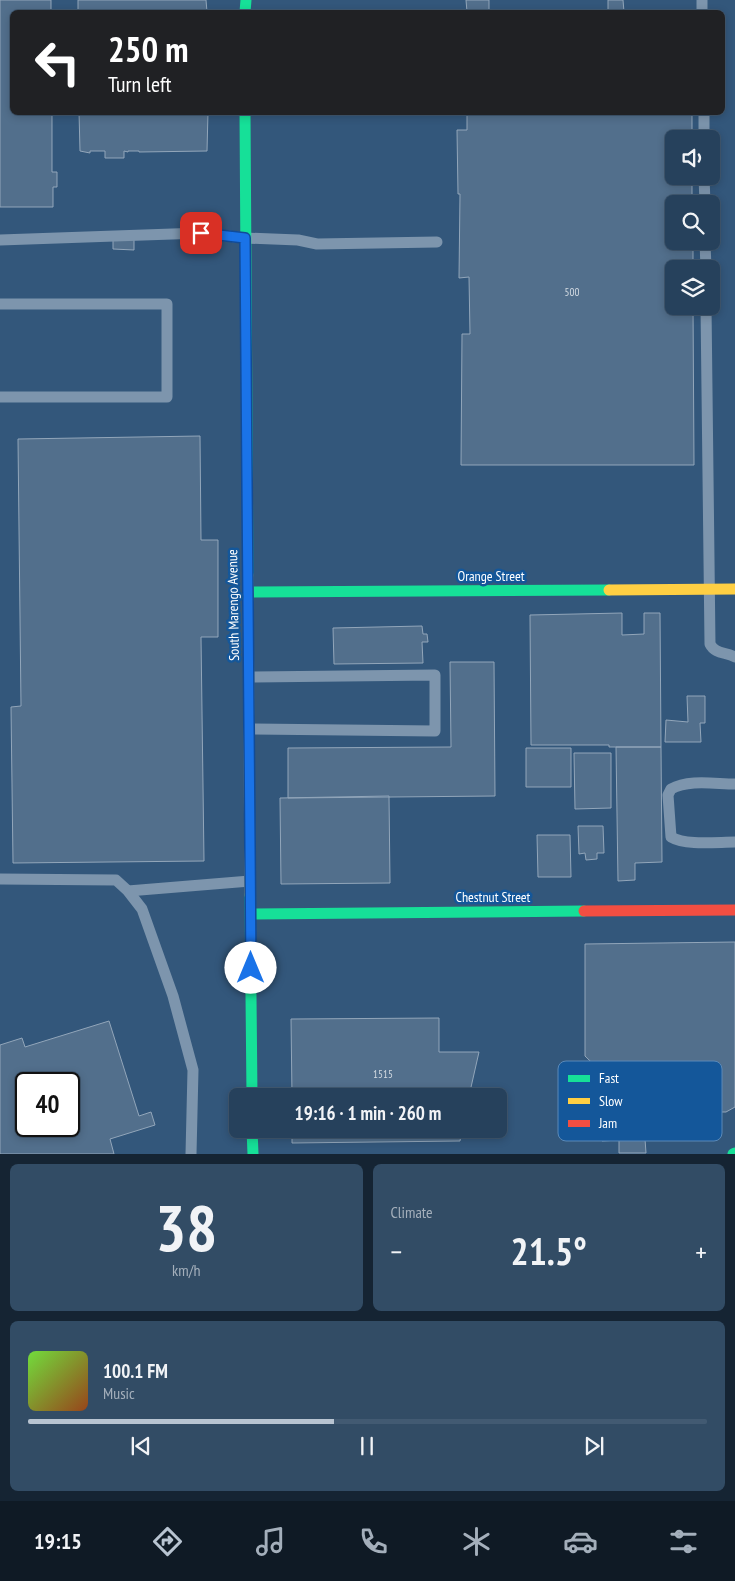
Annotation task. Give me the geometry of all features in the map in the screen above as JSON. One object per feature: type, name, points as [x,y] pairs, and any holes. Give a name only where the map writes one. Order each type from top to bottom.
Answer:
[{"type":"street","name":"South Marengo Avenue","points":[[245,115],[252,1088]]},
{"type":"street","name":"Orange Street","points":[[248,592],[735,588]]},
{"type":"street","name":"Chestnut Street","points":[[251,914],[735,910]]},
{"type":"street","points":[[252,1138],[253,1154]]},
{"type":"lane","points":[[704,115],[704,130]]},
{"type":"lane","points":[[0,240],[201,233],[245,238],[298,240],[317,244],[437,242]]},
{"type":"lane","points":[[0,304],[167,304],[167,397],[0,397]]},
{"type":"lane","points":[[706,315],[710,644],[717,651],[735,657]]},
{"type":"lane","points":[[249,677],[435,675],[435,731],[249,729]]},
{"type":"lane","points":[[735,784],[688,784],[671,789],[668,795],[671,837],[676,840],[735,842]]},
{"type":"lane","points":[[0,879],[116,880],[128,891],[142,910],[173,996],[193,1070],[191,1154]]},
{"type":"lane","points":[[128,891],[250,881]]},
{"type":"building","points":[[0,0],[51,0],[51,10],[10,10],[10,115],[52,115],[52,172],[57,172],[57,187],[53,187],[53,207],[0,207]]},
{"type":"building","points":[[78,0],[206,0],[207,10],[78,10]]},
{"type":"building","points":[[466,0],[489,0],[489,10],[467,10]]},
{"type":"building","points":[[608,0],[623,0],[624,10],[608,10]]},
{"type":"building","points":[[79,115],[208,115],[207,151],[124,151],[124,158],[105,158],[105,151],[90,151],[90,153],[80,151]]},
{"type":"building","points":[[467,115],[692,115],[692,130],[665,130],[665,185],[692,185],[692,195],[665,195],[665,250],[693,250],[693,260],[665,260],[665,315],[693,315],[694,465],[461,465],[462,334],[470,334],[469,277],[459,278],[460,194],[458,194],[457,130],[467,130]]},
{"type":"building","points":[[113,237],[134,238],[134,250],[113,249]]},
{"type":"building","points":[[200,436],[201,540],[218,540],[218,637],[201,637],[204,861],[13,863],[11,707],[21,706],[18,439]]},
{"type":"building","points":[[622,613],[622,635],[644,634],[644,613],[660,613],[661,747],[531,745],[530,615]]},
{"type":"building","points":[[422,626],[423,634],[427,634],[428,642],[422,642],[423,663],[334,664],[333,628]]},
{"type":"building","points":[[450,662],[494,662],[495,796],[288,798],[288,748],[451,747]]},
{"type":"building","points":[[687,696],[705,696],[705,723],[700,723],[701,742],[665,742],[666,720],[688,722]]},
{"type":"building","points":[[616,747],[661,747],[662,862],[635,863],[635,880],[618,881]]},
{"type":"building","points":[[526,748],[571,748],[571,787],[526,787]]},
{"type":"building","points":[[574,753],[611,753],[611,808],[575,809]]},
{"type":"building","points":[[389,796],[390,883],[281,884],[280,798]]},
{"type":"building","points":[[578,826],[603,826],[604,853],[597,853],[597,859],[586,860],[585,853],[579,854]]},
{"type":"building","points":[[537,835],[570,835],[571,877],[538,877]]},
{"type":"building","points":[[735,942],[735,1107],[722,1112],[722,1061],[590,1061],[585,1056],[585,944]]},
{"type":"building","points":[[439,1018],[439,1052],[479,1052],[471,1088],[292,1088],[291,1019]]},
{"type":"building","points":[[109,1021],[139,1116],[151,1112],[155,1125],[110,1139],[114,1154],[0,1154],[0,1045],[22,1038],[25,1047]]},
{"type":"building","points":[[292,1138],[460,1138],[460,1141],[292,1143]]},
{"type":"building","points":[[619,1141],[645,1141],[646,1153],[619,1153]]},
{"type":"traffic: fast","points":[[245,10],[246,0]]},
{"type":"traffic: fast","points":[[245,115],[248,575]]},
{"type":"traffic: fast","points":[[248,592],[609,590]]},
{"type":"traffic: fast","points":[[250,895],[252,1088]]},
{"type":"traffic: fast","points":[[251,914],[584,911]]},
{"type":"traffic: fast","points":[[252,1138],[253,1154]]},
{"type":"traffic: slow","points":[[248,575],[250,895]]},
{"type":"traffic: slow","points":[[609,590],[735,589]]},
{"type":"traffic: jam","points":[[584,911],[735,910]]},
{"type":"route","points":[[201,233],[245,238],[251,968]]}]
